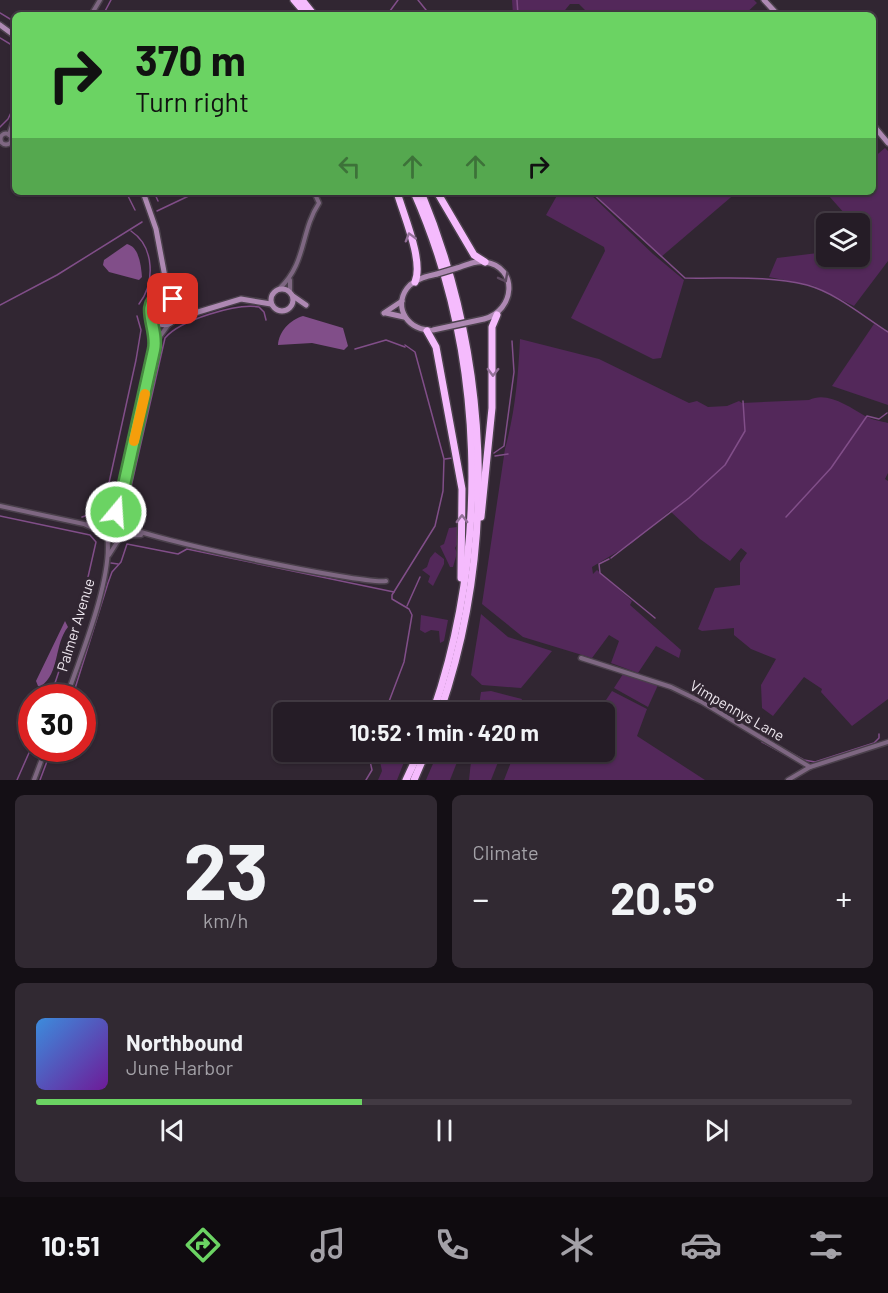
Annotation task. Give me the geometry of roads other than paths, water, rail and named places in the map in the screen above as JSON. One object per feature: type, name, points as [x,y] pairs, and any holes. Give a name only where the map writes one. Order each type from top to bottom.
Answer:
[{"type":"highway","points":[[294,0],[304,12]]},
{"type":"highway","points":[[302,0],[312,12]]},
{"type":"highway","points":[[398,195],[416,257],[418,270],[415,282]]},
{"type":"highway","points":[[415,195],[446,283],[458,335],[466,389],[472,489],[468,552],[461,598],[453,642],[436,702]]},
{"type":"highway","points":[[422,195],[452,283],[473,388],[478,488],[473,576]]},
{"type":"highway","points":[[439,195],[469,248],[478,259],[485,262]]},
{"type":"highway","points":[[443,702],[460,642],[478,556],[492,408],[492,327],[497,315]]},
{"type":"highway","points":[[430,330],[436,347],[462,489],[461,598]]},
{"type":"highway","points":[[406,780],[414,762]]},
{"type":"highway","points":[[414,780],[422,762]]},
{"type":"street","points":[[764,0],[775,12]]},
{"type":"street","points":[[9,135],[12,126]]},
{"type":"street","points":[[876,129],[888,143]]},
{"type":"street","points":[[144,195],[160,242],[165,277],[178,311],[175,319]]},
{"type":"street","points":[[255,300],[272,294],[290,279],[300,261],[312,214],[319,203],[315,195]]},
{"type":"street","points":[[485,262],[503,271],[508,282],[507,301],[497,315],[430,330],[414,327],[404,317],[384,313],[402,301],[408,288],[415,282],[438,273],[485,262]]},
{"type":"street","points":[[107,559],[120,537],[122,524],[120,503],[156,343],[149,308],[165,277]]},
{"type":"street","points":[[290,279],[292,306]]},
{"type":"street","points":[[156,343],[175,319],[236,300],[255,300],[271,304],[281,311],[292,306],[306,305],[291,294],[279,289]]},
{"type":"street","points":[[271,304],[272,294]]},
{"type":"street","points":[[156,298],[165,296],[193,314]]},
{"type":"street","points":[[402,301],[404,317]]},
{"type":"street","points":[[153,321],[160,325],[169,324]]},
{"type":"street","points":[[107,559],[105,527],[120,503]]},
{"type":"street","points":[[0,506],[84,524],[113,539],[145,535]]},
{"type":"street","points":[[84,524],[109,521],[122,524],[145,535],[350,577],[378,582],[386,580]]},
{"type":"street","name":"Palmer Avenue","points":[[71,684],[87,639],[107,559]]},
{"type":"street","name":"Vimpennys Lane","points":[[581,658],[671,687],[702,702],[810,767]]},
{"type":"street","points":[[788,780],[810,767],[888,742]]},
{"type":"street","points":[[34,780],[41,762]]},
{"type":"waterway","points":[[105,12],[111,0]]},
{"type":"waterway","points":[[389,12],[398,0]]},
{"type":"waterway","points":[[418,0],[428,12]]},
{"type":"waterway","points":[[517,0],[518,12]]},
{"type":"waterway","points":[[0,13],[12,20]]},
{"type":"waterway","points":[[0,38],[12,45]]},
{"type":"waterway","points":[[0,127],[12,110]]},
{"type":"waterway","points":[[128,195],[135,210]]},
{"type":"waterway","points":[[155,195],[158,201]]},
{"type":"waterway","points":[[157,211],[191,195]]},
{"type":"waterway","points":[[594,195],[685,278],[762,279],[807,285],[839,299],[888,332]]},
{"type":"waterway","points":[[0,305],[57,275],[142,222]]},
{"type":"waterway","points":[[131,231],[145,246],[150,266],[148,286],[139,304]]},
{"type":"waterway","points":[[136,524],[129,515],[128,500],[165,338],[183,325],[224,310],[249,306],[259,307],[264,312],[266,320]]},
{"type":"waterway","points":[[82,517],[97,512],[105,501],[136,360],[141,330],[137,316]]},
{"type":"waterway","points":[[355,349],[386,340],[405,347]]},
{"type":"waterway","points":[[494,453],[504,446],[514,372],[512,341]]},
{"type":"waterway","points":[[389,702],[404,662],[412,615],[409,609],[392,599],[392,595],[435,526],[443,491],[444,459],[415,352],[405,345]]},
{"type":"waterway","points":[[611,558],[689,498],[725,465],[745,431],[743,401]]},
{"type":"waterway","points":[[786,517],[831,468],[867,416],[879,419],[887,413]]},
{"type":"waterway","points":[[495,456],[508,454]]},
{"type":"waterway","points":[[445,459],[452,458]]},
{"type":"waterway","points":[[0,516],[90,535],[96,542],[83,599],[55,684]]},
{"type":"waterway","points":[[76,684],[108,583],[112,572],[121,562],[127,544],[178,554],[187,549],[394,592]]},
{"type":"waterway","points":[[609,559],[599,564],[600,573],[655,618]]},
{"type":"waterway","points":[[111,563],[118,564]]},
{"type":"waterway","points":[[407,606],[420,577]]},
{"type":"waterway","points":[[784,749],[804,760],[815,762],[874,743],[879,738],[879,734]]},
{"type":"waterway","points":[[762,742],[793,759]]},
{"type":"waterway","points":[[17,780],[25,762]]},
{"type":"waterway","points":[[40,780],[47,762]]},
{"type":"waterway","points":[[366,780],[372,770],[370,762]]}]
